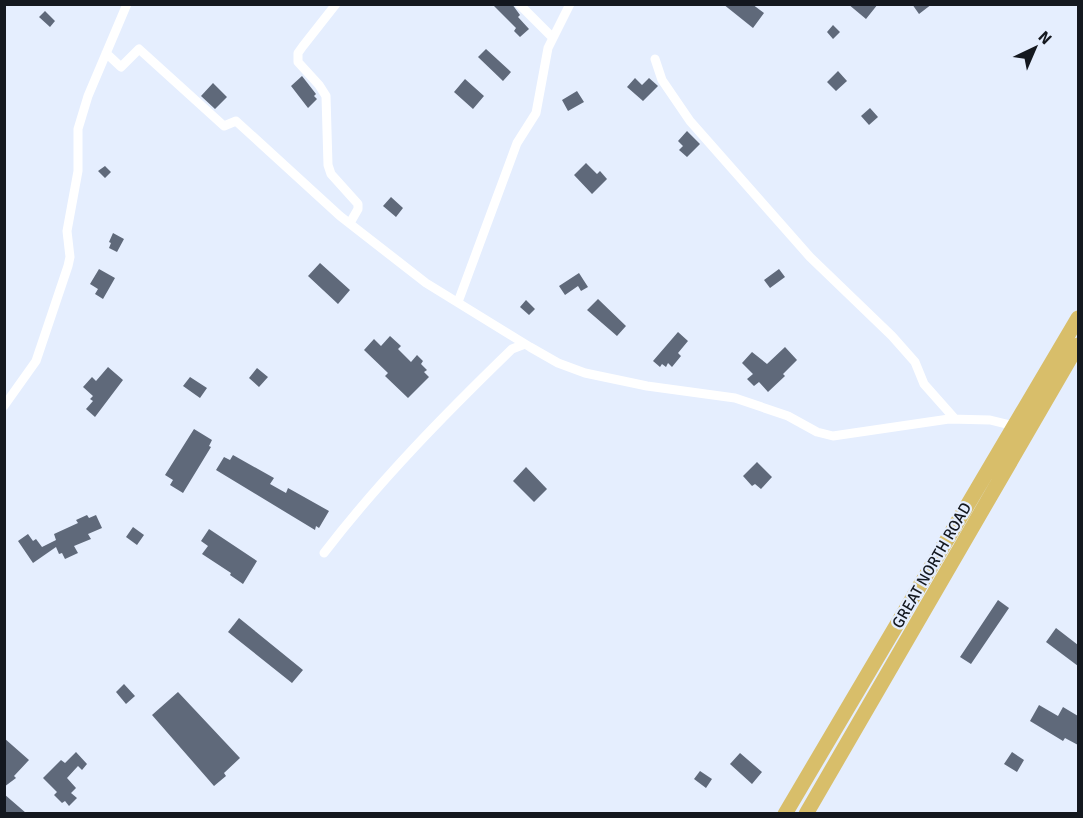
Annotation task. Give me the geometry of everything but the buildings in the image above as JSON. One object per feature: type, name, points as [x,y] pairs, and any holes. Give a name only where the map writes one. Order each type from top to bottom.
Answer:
[{"type":"highway","name":"GREAT NORTH ROAD","points":[[785,813],[1078,318]]},
{"type":"highway","name":"GREAT NORTH ROAD","points":[[807,813],[1078,345]]},
{"type":"street","points":[[4,406],[36,361],[69,266],[67,231],[78,171],[78,129],[88,96],[127,4]]},
{"type":"street","points":[[336,4],[298,53],[298,62],[326,96],[328,165],[334,179],[358,204],[358,209],[350,223]]},
{"type":"street","points":[[519,4],[553,38]]},
{"type":"street","points":[[458,302],[517,143],[536,113],[548,48],[570,4]]},
{"type":"street","points":[[106,53],[121,67],[140,49],[224,126],[236,121],[350,223],[426,283],[558,363],[585,373],[647,386],[735,398],[788,416],[824,435],[843,435],[955,419],[990,420],[1028,431]]},
{"type":"street","points":[[655,59],[662,80],[690,121],[810,257],[892,336],[915,362],[924,384],[955,419]]},
{"type":"street","points":[[324,553],[402,461],[512,349],[525,344]]}]
